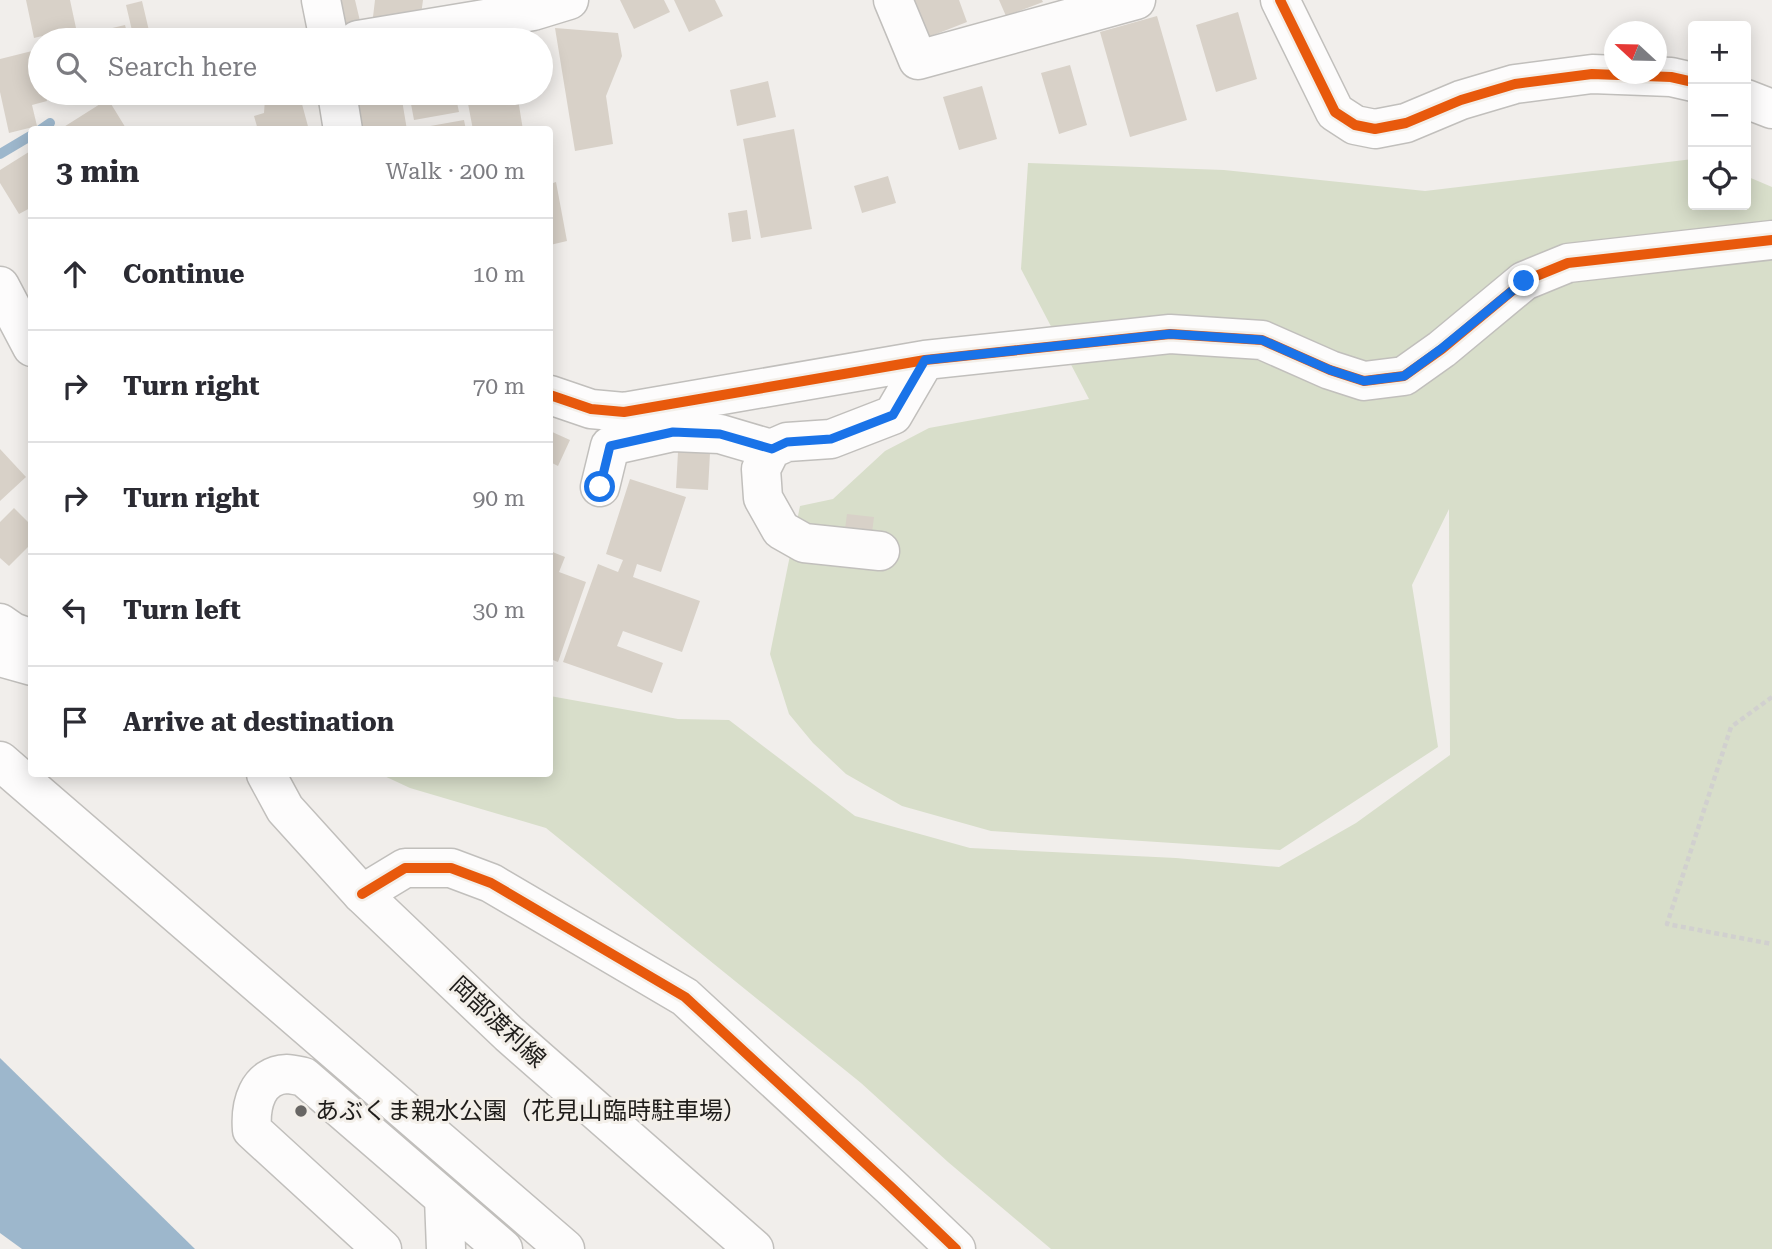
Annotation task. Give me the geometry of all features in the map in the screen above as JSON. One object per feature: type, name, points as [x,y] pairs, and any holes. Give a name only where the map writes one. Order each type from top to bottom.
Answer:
[{"type":"street","points":[[321,0],[327,28]]},
{"type":"street","points":[[430,28],[533,11],[569,0]]},
{"type":"street","points":[[894,0],[918,60],[1136,0]]},
{"type":"street","points":[[1280,0],[1335,112],[1355,125],[1374,129],[1406,122],[1461,100],[1515,84],[1592,74],[1671,77],[1688,81]]},
{"type":"street","points":[[1751,101],[1772,109]]},
{"type":"street","points":[[339,105],[342,126]]},
{"type":"street","points":[[553,396],[591,409],[624,412],[925,360],[1170,334],[1262,340],[1330,370],[1364,381],[1404,376],[1524,281],[1568,263],[1772,240]]},
{"type":"street","points":[[0,286],[28,339]]},
{"type":"street","points":[[880,551],[804,543],[781,530],[763,498],[761,469],[772,449],[787,442],[831,439],[893,415],[925,360]]},
{"type":"street","points":[[600,487],[610,446],[673,432],[720,434],[772,449]]},
{"type":"street","points":[[0,624],[28,638]]},
{"type":"street","points":[[0,657],[28,665]]},
{"type":"street","points":[[0,761],[565,1249]]},
{"type":"street","name":"岡部渡利線","points":[[267,777],[285,808],[362,894],[509,1034],[754,1249]]},
{"type":"street","points":[[362,894],[405,868],[451,868],[491,883],[685,997],[956,1249]]},
{"type":"street","points":[[382,1249],[252,1129],[251,1118],[256,1093],[274,1077],[287,1074],[304,1077],[503,1249]]},
{"type":"street","points":[[444,1198],[446,1249]]},
{"type":"path","points":[[1772,697],[1731,727],[1667,924],[1772,944]]},
{"type":"green space","points":[[1688,160],[1688,210],[1751,210],[1751,178],[1772,187],[1772,1249],[1051,1249],[948,1162],[861,1083],[546,828],[410,788],[386,777],[553,777],[553,697],[678,719],[729,720],[855,816],[970,848],[1176,858],[1279,867],[1356,823],[1450,755],[1449,509],[1412,585],[1438,747],[1280,850],[991,831],[902,806],[846,774],[813,743],[789,714],[770,654],[800,506],[833,499],[885,451],[929,428],[1089,399],[1021,269],[1028,163],[1224,170],[1425,191]]},
{"type":"water","points":[[0,1058],[195,1249],[22,1249],[0,1233]]},
{"type":"building","points":[[26,0],[70,0],[76,28],[32,28]]},
{"type":"building","points":[[330,0],[355,0],[360,21],[336,26]]},
{"type":"building","points":[[375,0],[423,0],[420,22],[373,17]]},
{"type":"building","points":[[620,0],[664,0],[670,12],[634,29]]},
{"type":"building","points":[[674,0],[715,0],[723,16],[689,32]]},
{"type":"building","points":[[911,0],[959,0],[967,22],[926,38]]},
{"type":"building","points":[[999,0],[1042,0],[1043,2],[1006,16]]},
{"type":"building","points":[[142,1],[148,28],[131,28],[126,5]]},
{"type":"building","points":[[1238,12],[1257,79],[1216,92],[1196,25]]},
{"type":"building","points":[[1157,16],[1187,120],[1130,137],[1100,32]]},
{"type":"building","points":[[555,28],[618,33],[622,56],[606,96],[613,144],[575,151]]},
{"type":"building","points":[[28,52],[28,105],[32,105],[37,126],[28,126],[28,128],[9,133],[0,92],[0,59]]},
{"type":"building","points":[[1070,65],[1087,125],[1059,134],[1041,73]]},
{"type":"building","points":[[768,81],[776,117],[737,126],[730,90]]},
{"type":"building","points":[[982,86],[997,139],[959,150],[943,97]]},
{"type":"building","points":[[99,105],[112,105],[125,126],[65,126]]},
{"type":"building","points":[[265,105],[302,105],[308,126],[257,126],[254,116],[264,113]]},
{"type":"building","points":[[351,105],[403,105],[406,126],[359,126]]},
{"type":"building","points":[[411,105],[458,105],[459,112],[414,120]]},
{"type":"building","points":[[468,105],[519,105],[522,126],[472,126]]},
{"type":"building","points":[[464,120],[465,126],[430,126]]},
{"type":"building","points":[[794,129],[812,229],[761,238],[743,139]]},
{"type":"building","points":[[28,152],[28,209],[19,214],[0,183],[0,170]]},
{"type":"building","points":[[888,176],[896,203],[862,213],[854,186]]},
{"type":"building","points":[[556,182],[567,241],[553,244],[553,183]]},
{"type":"building","points":[[747,210],[751,239],[732,242],[728,213]]},
{"type":"building","points":[[553,432],[570,440],[558,466],[553,464]]},
{"type":"building","points":[[0,449],[26,477],[0,501]]},
{"type":"building","points":[[678,452],[710,453],[708,490],[676,488]]},
{"type":"building","points":[[630,479],[686,497],[661,572],[637,564],[633,577],[700,601],[682,652],[623,631],[617,646],[663,663],[652,693],[563,662],[598,564],[618,572],[623,560],[606,554]]},
{"type":"building","points":[[14,508],[28,522],[28,547],[9,566],[0,558],[0,522]]},
{"type":"building","points":[[847,514],[874,517],[872,533],[845,529]]},
{"type":"building","points":[[553,552],[565,557],[559,572],[586,582],[558,662],[553,660]]},
{"type":"waterway","points":[[46,126],[50,123]]},
{"type":"waterway","points":[[0,154],[28,137]]},
{"type":"cycle path","points":[[1280,0],[1335,112],[1355,125],[1375,129],[1406,123],[1461,100],[1515,84],[1592,74],[1671,77],[1688,81]]},
{"type":"cycle path","points":[[553,396],[591,409],[624,412],[925,360],[1170,334],[1262,340],[1330,370],[1364,381],[1404,376],[1442,349],[1524,281],[1568,263],[1772,240]]},
{"type":"cycle path","points":[[362,894],[405,868],[451,868],[491,883],[685,997],[956,1249]]},
{"type":"place","name":"あぶくま親水公園（花見山臨時駐車場）","points":[[301,1111]]},
{"type":"route","points":[[600,487],[610,446],[673,432],[720,434],[772,449],[787,442],[831,439],[893,415],[925,360],[1170,334],[1262,340],[1330,370],[1364,381],[1404,376],[1524,281]]}]
